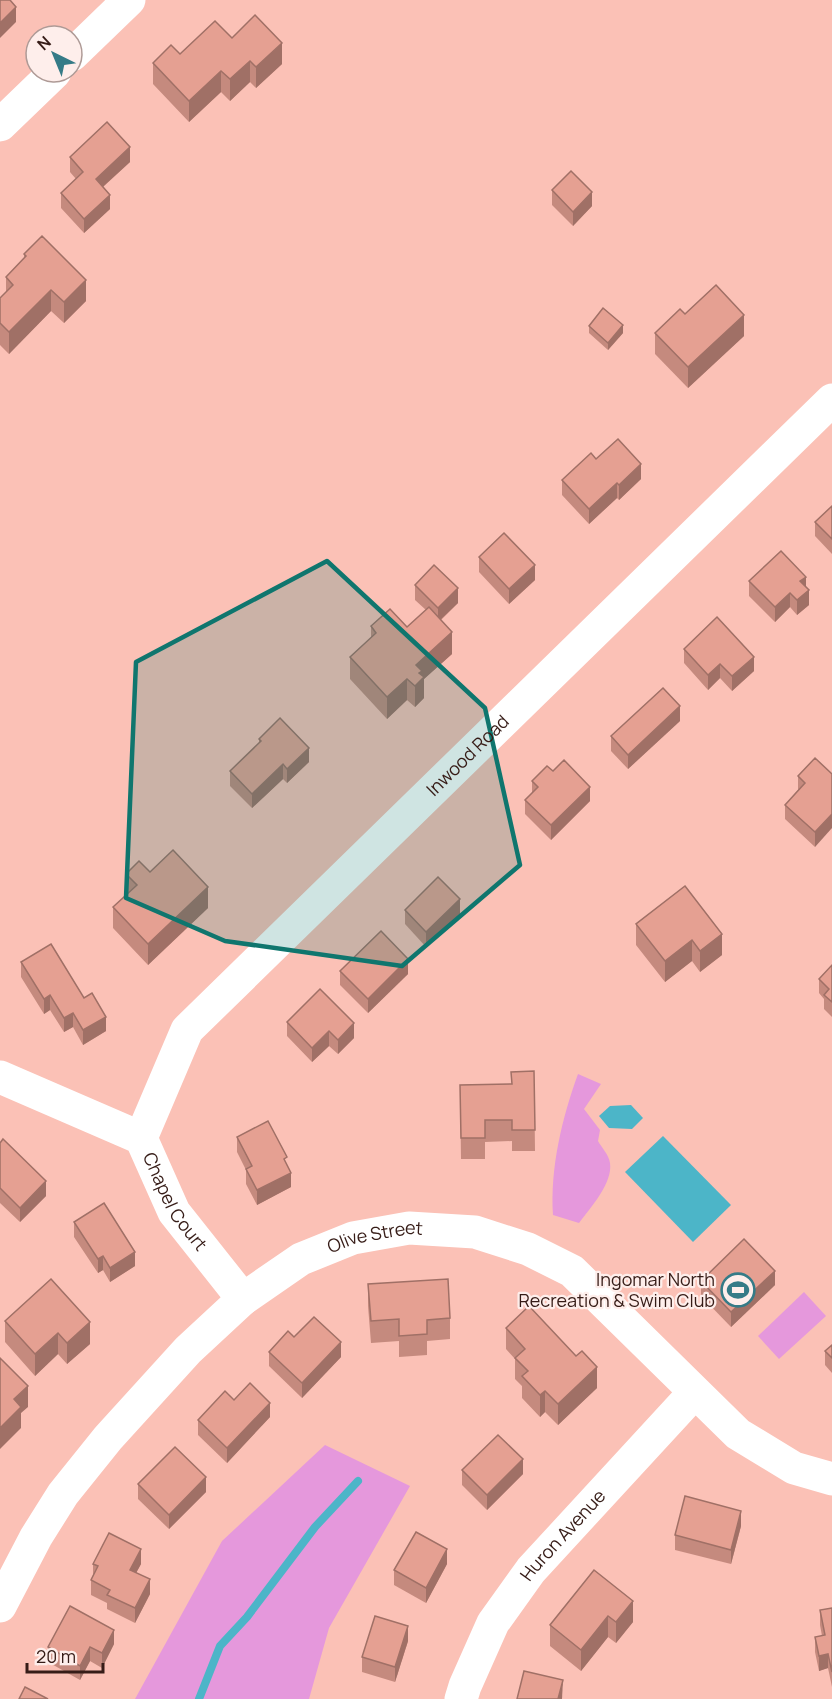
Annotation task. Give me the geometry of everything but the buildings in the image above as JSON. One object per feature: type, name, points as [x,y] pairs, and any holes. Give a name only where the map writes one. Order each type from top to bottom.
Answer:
[{"type":"street","points":[[84,43],[129,0]]},
{"type":"street","points":[[0,125],[43,84]]},
{"type":"street","name":"Inwood Road","points":[[141,1138],[187,1030],[832,400]]},
{"type":"street","name":"Chapel Court","points":[[0,1077],[141,1138],[174,1212],[243,1299]]},
{"type":"street","name":"Olive Street","points":[[0,1606],[36,1537],[63,1494],[108,1438],[188,1350],[243,1299],[301,1259],[353,1238],[409,1228],[475,1232],[528,1249],[572,1271],[738,1434],[794,1468],[832,1479]]},
{"type":"street","name":"Huron Avenue","points":[[461,1699],[493,1623],[531,1570],[694,1393]]},
{"type":"highlighted area","points":[[327,561],[485,708],[520,865],[402,966],[225,941],[126,898],[136,662]]},
{"type":"shaded area","points":[[578,1074],[601,1084],[584,1109],[600,1130],[598,1141],[610,1163],[605,1187],[579,1223],[553,1215],[553,1179],[558,1143]]},
{"type":"shaded area","points":[[804,1292],[826,1316],[779,1359],[758,1336]]},
{"type":"shaded area","points":[[325,1445],[410,1486],[329,1628],[309,1699],[135,1699],[222,1541]]},
{"type":"water","points":[[631,1105],[643,1118],[632,1129],[609,1128],[599,1116],[610,1106]]},
{"type":"water","points":[[663,1136],[731,1205],[693,1242],[625,1172]]},
{"type":"waterway","points":[[199,1699],[220,1646],[247,1617],[315,1527],[358,1481]]},
{"type":"place","name":"Ingomar North Recreation & Swim Club","points":[[738,1290]]}]
